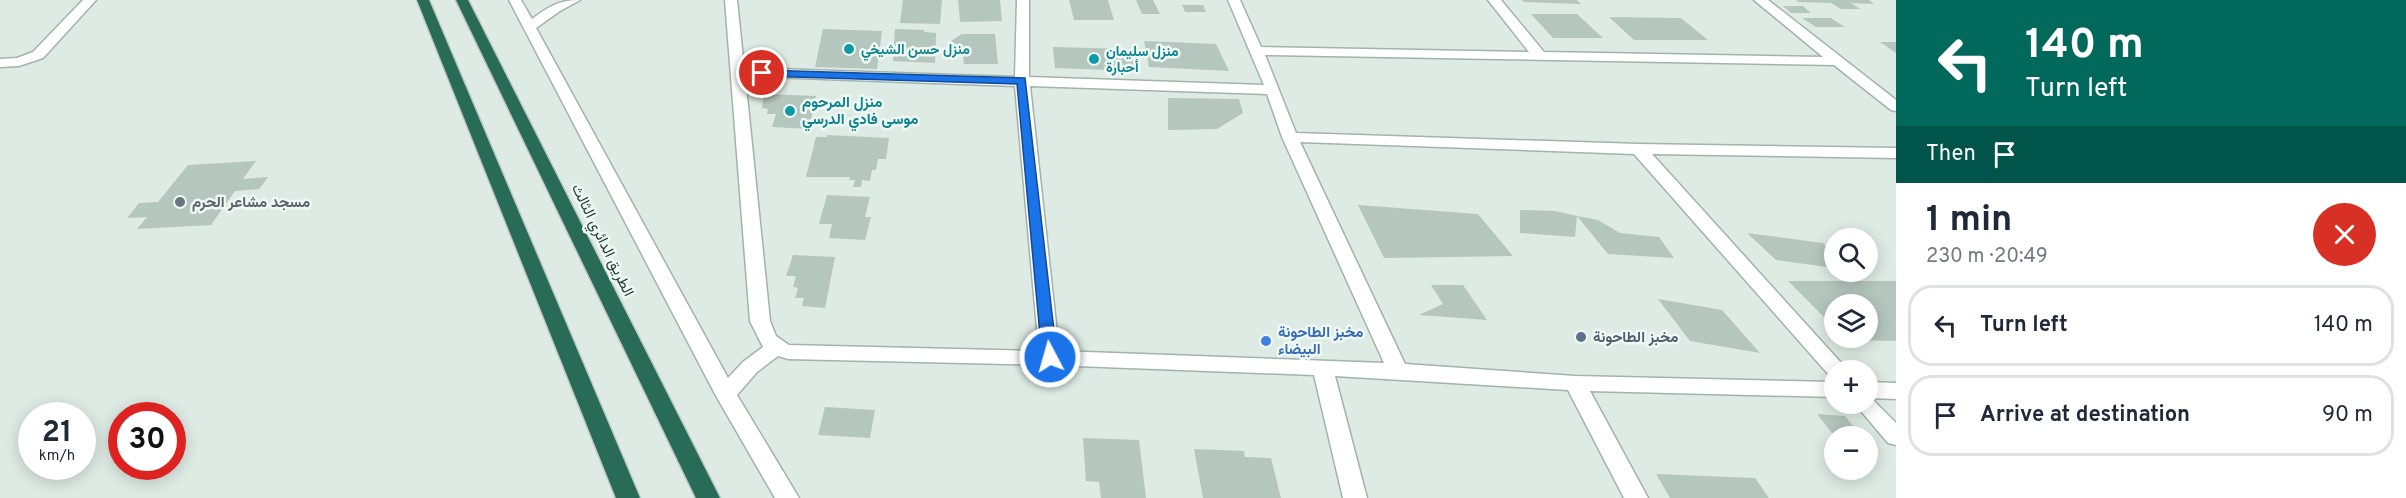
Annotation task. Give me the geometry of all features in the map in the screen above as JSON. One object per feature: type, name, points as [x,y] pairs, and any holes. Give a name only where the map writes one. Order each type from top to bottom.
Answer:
[{"type":"highway","points":[[423,0],[628,498]]},
{"type":"highway","name":"الطريق الدائري الثالث","points":[[462,0],[708,498]]},
{"type":"street","points":[[0,63],[19,62],[38,55],[90,0]]},
{"type":"street","points":[[515,0],[726,394],[786,498]]},
{"type":"street","points":[[530,26],[555,9],[574,0]]},
{"type":"street","points":[[731,0],[760,321],[767,341],[775,348],[788,352],[1050,357],[1398,371],[1575,382],[1824,389]]},
{"type":"street","points":[[1023,0],[1022,80],[1050,357]]},
{"type":"street","points":[[1234,0],[1290,136],[1398,371]]},
{"type":"street","points":[[1494,0],[1540,56]]},
{"type":"street","points":[[1760,0],[1895,105]]},
{"type":"street","points":[[1255,51],[1837,61]]},
{"type":"street","points":[[738,72],[1273,90]]},
{"type":"street","points":[[1290,136],[1639,149],[1896,153]]},
{"type":"street","points":[[1639,149],[1827,360]]},
{"type":"street","points":[[726,394],[750,367],[775,348]]},
{"type":"street","points":[[1323,368],[1355,498]]},
{"type":"street","points":[[1575,382],[1636,498]]},
{"type":"street","points":[[1878,390],[1896,391]]},
{"type":"street","points":[[1875,414],[1896,437]]},
{"type":"building","points":[[903,0],[942,0],[940,24],[900,23]]},
{"type":"building","points":[[958,0],[1000,0],[1002,21],[960,22]]},
{"type":"building","points":[[1069,0],[1108,0],[1114,20],[1074,20]]},
{"type":"building","points":[[1136,0],[1153,0],[1160,14],[1142,14]]},
{"type":"building","points":[[1522,0],[1577,0],[1581,4],[1524,2]]},
{"type":"building","points":[[1796,0],[1869,0],[1874,4],[1851,3],[1860,9],[1841,9],[1831,3]]},
{"type":"building","points":[[1182,5],[1203,5],[1206,12],[1185,12]]},
{"type":"building","points":[[1783,6],[1803,6],[1811,13],[1791,13]]},
{"type":"building","points":[[1531,14],[1577,14],[1603,38],[1553,38]]},
{"type":"building","points":[[1609,17],[1681,18],[1708,40],[1634,40]]},
{"type":"building","points":[[1802,18],[1831,18],[1845,27],[1816,27]]},
{"type":"building","name":"منزل حسن الشيخي","points":[[823,29],[882,31],[877,69],[815,67]]},
{"type":"building","points":[[895,29],[925,30],[924,32],[936,33],[935,63],[893,61]]},
{"type":"building","points":[[962,34],[995,34],[998,64],[964,64],[963,52],[953,49],[951,41]]},
{"type":"building","points":[[1144,41],[1216,44],[1229,71],[1149,67]]},
{"type":"building","points":[[1880,42],[1896,42],[1896,53]]},
{"type":"building","name":"منزل سليمان أحبارة","points":[[1053,47],[1131,49],[1136,71],[1055,68]]},
{"type":"building","name":"منزل المرحوم موسى فادي الدرسي","points":[[764,94],[816,96],[809,129],[772,127],[776,114],[767,114],[768,109],[762,108]]},
{"type":"building","points":[[1168,98],[1239,99],[1243,113],[1217,129],[1168,130]]},
{"type":"building","points":[[827,135],[889,138],[886,159],[878,159],[876,170],[872,170],[870,181],[862,180],[861,187],[853,187],[855,180],[849,180],[850,177],[806,177],[816,137],[827,137]]},
{"type":"building","points":[[256,161],[243,179],[268,177],[259,189],[235,191],[211,225],[137,229],[147,217],[127,218],[139,203],[158,202],[188,165]]},
{"type":"building","points":[[827,195],[870,197],[865,217],[871,217],[865,240],[829,238],[832,224],[819,224]]},
{"type":"building","points":[[1358,205],[1478,214],[1513,256],[1384,258]]},
{"type":"building","points":[[1520,210],[1555,211],[1577,216],[1575,237],[1520,233]]},
{"type":"building","points":[[1577,216],[1598,220],[1620,233],[1659,237],[1674,258],[1608,254]]},
{"type":"building","points":[[1747,233],[1824,244],[1824,267],[1776,260]]},
{"type":"building","points":[[793,255],[835,257],[825,308],[802,306],[804,298],[795,298],[798,288],[793,287],[796,276],[786,276]]},
{"type":"building","points":[[1788,281],[1896,281],[1896,341],[1878,341],[1878,294],[1824,294],[1824,317]]},
{"type":"building","points":[[1431,285],[1463,285],[1487,320],[1419,315],[1443,304]]},
{"type":"building","points":[[1658,299],[1722,310],[1760,353],[1690,341]]},
{"type":"building","points":[[825,407],[875,410],[870,438],[818,435]]},
{"type":"building","points":[[1817,414],[1845,416],[1853,426],[1826,426]]},
{"type":"building","points":[[1083,438],[1139,440],[1146,498],[1101,498],[1099,482],[1086,481]]},
{"type":"building","points":[[1194,449],[1244,451],[1245,457],[1271,458],[1281,498],[1203,498]]},
{"type":"building","points":[[1656,474],[1755,478],[1769,498],[1670,498]]},
{"type":"place","name":"منزل حسن الشيخي","points":[[849,49]]},
{"type":"place","name":"منزل سليمان أحبارة","points":[[1094,59]]},
{"type":"place","name":"منزل المرحوم موسى فادي الدرسي","points":[[790,111]]},
{"type":"place","name":"مسجد مشاعر الحرم","points":[[180,202]]},
{"type":"place","name":"مخبز الطاحونة","points":[[1581,337]]},
{"type":"place","name":"مخبز الطاحونة البيضاء","points":[[1266,341]]},
{"type":"route","points":[[762,73],[1022,80],[1050,357]]}]
